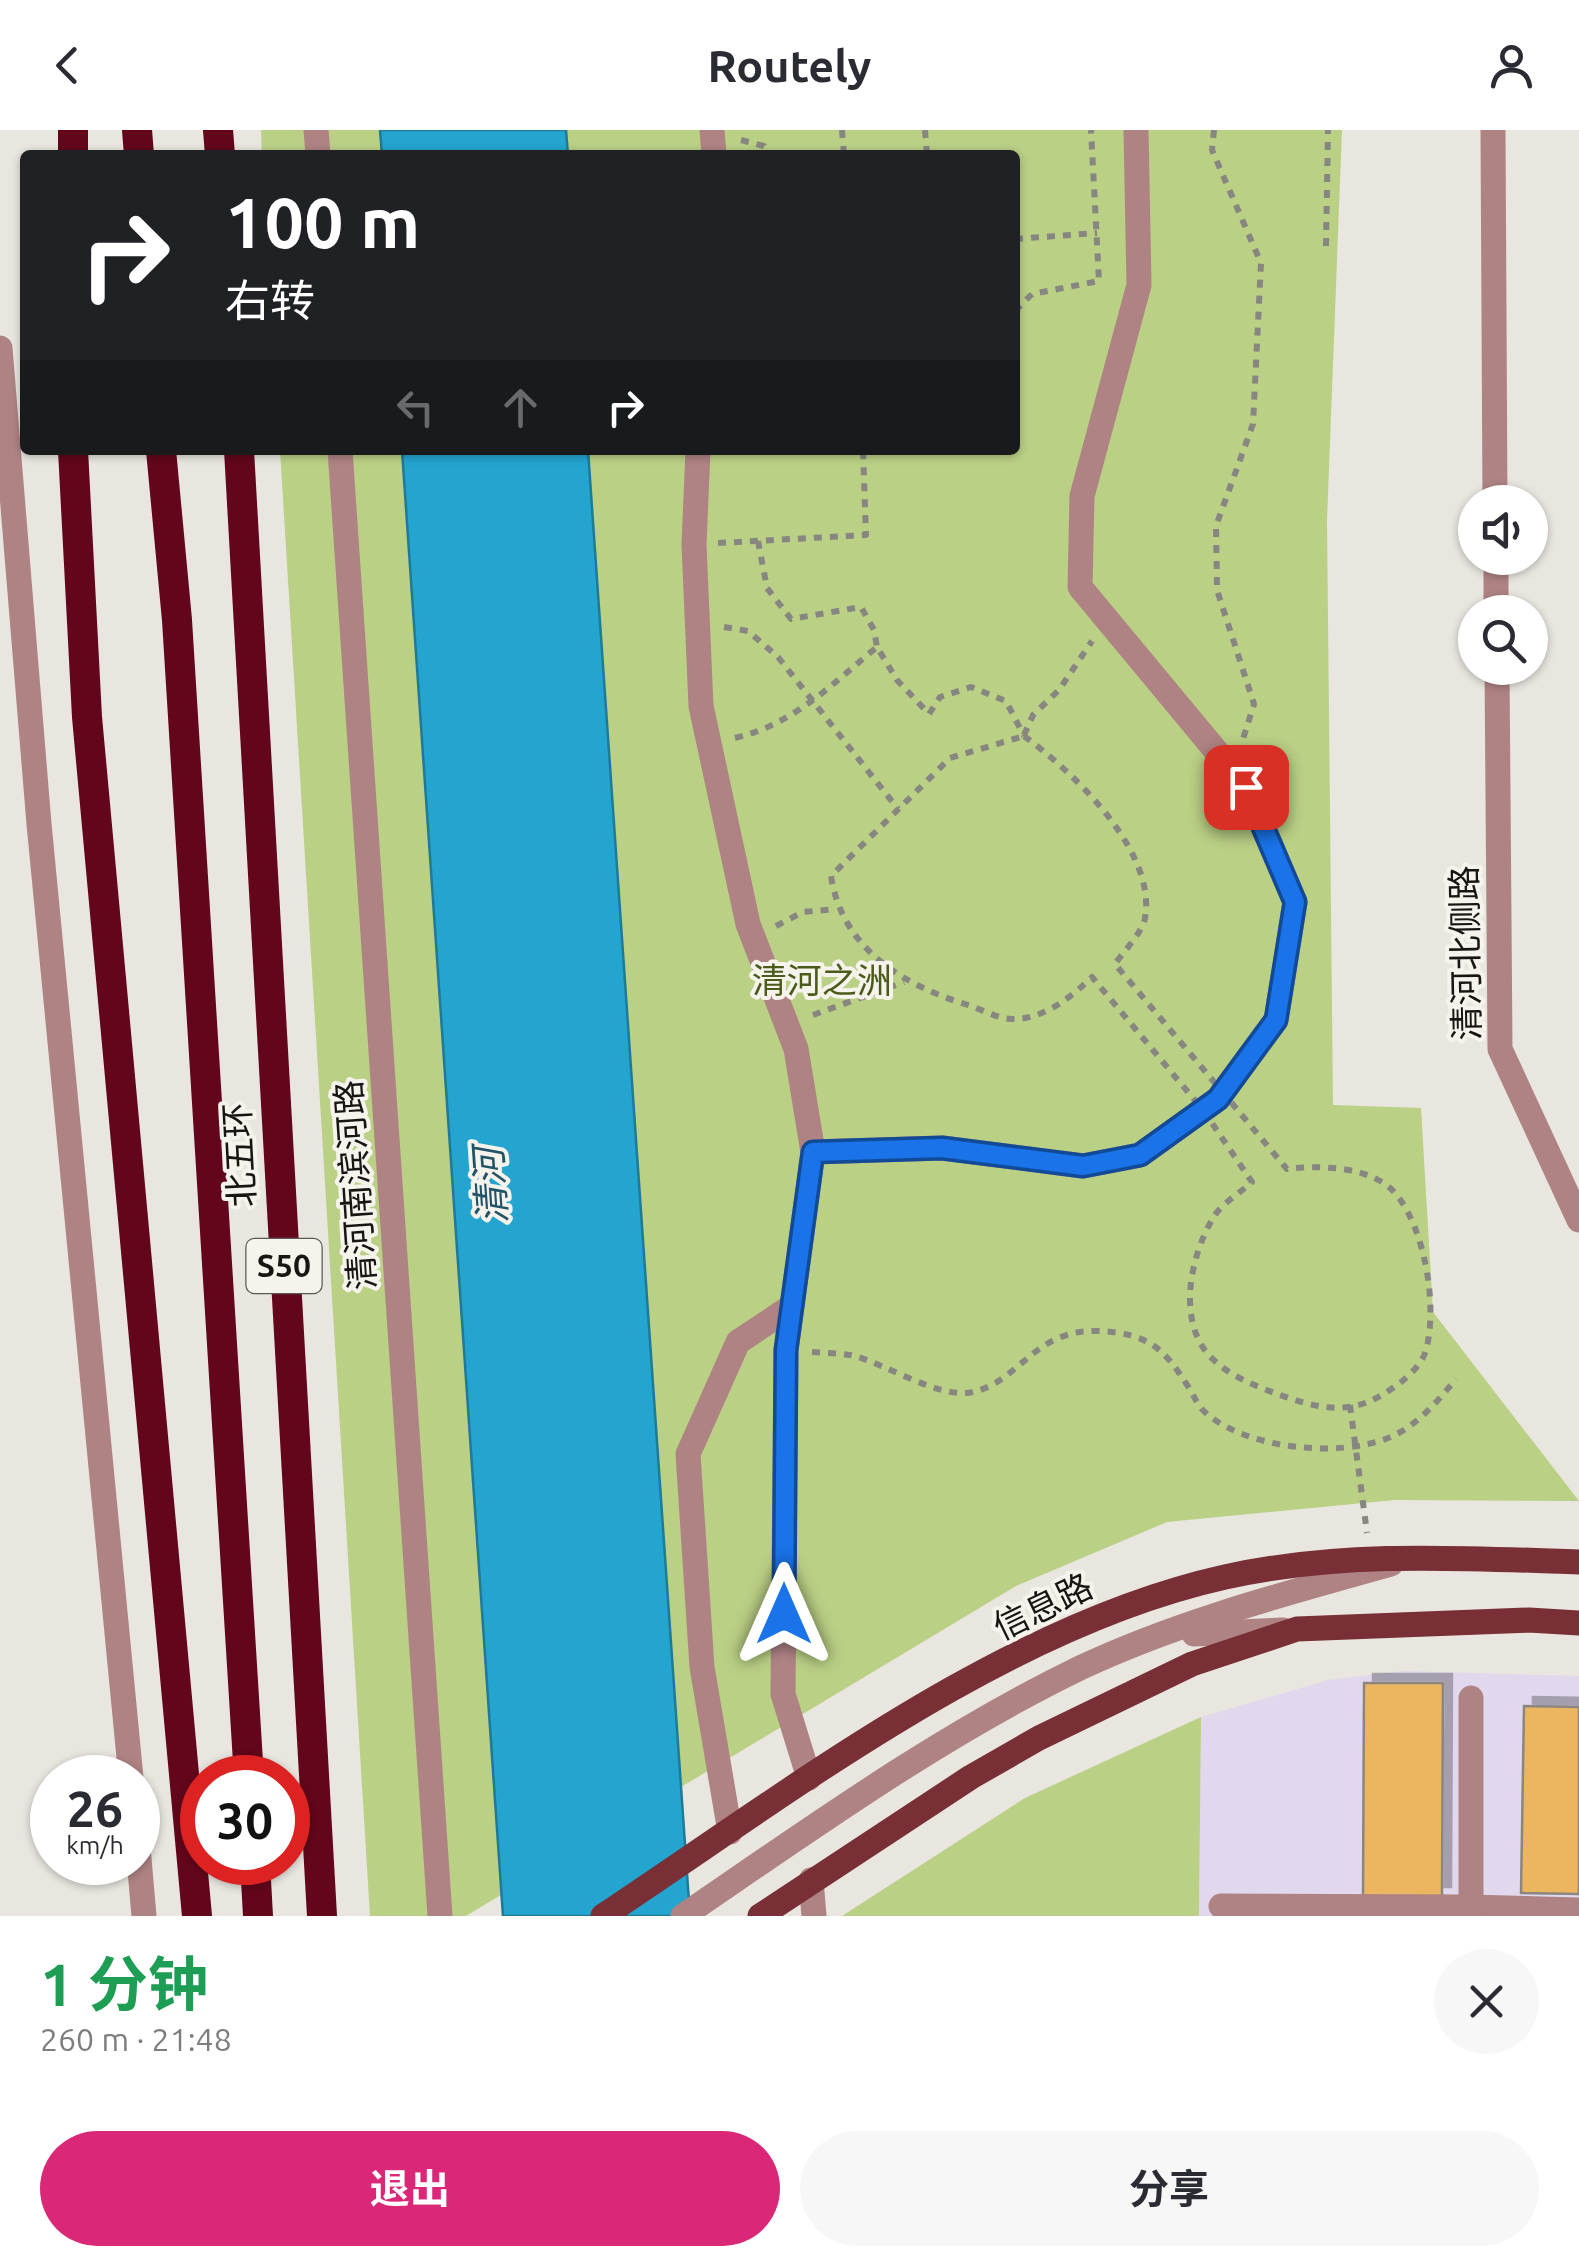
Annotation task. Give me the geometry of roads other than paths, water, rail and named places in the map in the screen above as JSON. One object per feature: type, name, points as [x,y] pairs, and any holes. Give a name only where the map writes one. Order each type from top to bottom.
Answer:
[{"type":"highway","points":[[73,455],[87,718],[197,1916]]},
{"type":"highway","name":"北五环","points":[[160,455],[176,620],[249,1755]]},
{"type":"highway","name":"北五环","points":[[239,455],[322,1916]]},
{"type":"highway","points":[[256,1885],[258,1916]]},
{"type":"main road","name":"信息路","points":[[603,1916],[809,1778],[1048,1640],[1143,1599],[1226,1577],[1320,1562],[1415,1557],[1579,1562]]},
{"type":"main road","points":[[760,1916],[1039,1738],[1192,1664],[1297,1629],[1529,1620],[1579,1623]]},
{"type":"street","points":[[813,1152],[942,1148],[1083,1166],[1140,1155],[1212,1102],[1276,1020],[1295,902],[1246,787],[1080,587],[1082,496],[1139,284],[1136,130]]},
{"type":"street","points":[[1492,130],[1495,485]]},
{"type":"street","points":[[0,348],[9,568],[129,1755]]},
{"type":"street","name":"清河南滨河路","points":[[340,455],[440,1916]]},
{"type":"street","points":[[698,455],[694,545],[701,706],[753,937],[788,1030],[813,1152],[786,1350],[783,1694],[809,1778]]},
{"type":"street","name":"清河北侧路","points":[[1496,685],[1500,1050],[1579,1220]]},
{"type":"street","points":[[730,1832],[702,1667],[688,1454],[738,1342],[792,1306]]},
{"type":"street","name":"信息路","points":[[683,1916],[1029,1694],[1159,1638],[1254,1603],[1415,1557]]},
{"type":"street","points":[[1159,1638],[1297,1629]]},
{"type":"street","points":[[1470,1907],[1471,1698]]},
{"type":"street","points":[[811,1880],[814,1916]]},
{"type":"street","points":[[141,1885],[144,1916]]},
{"type":"street","points":[[1221,1906],[1579,1910]]},
{"type":"water","points":[[380,130],[566,130],[568,150],[382,150]]},
{"type":"water","name":"清河","points":[[402,455],[588,455],[690,1916],[503,1916]]},
{"type":"park label","name":"清河之洲","points":[[822,981]]}]
